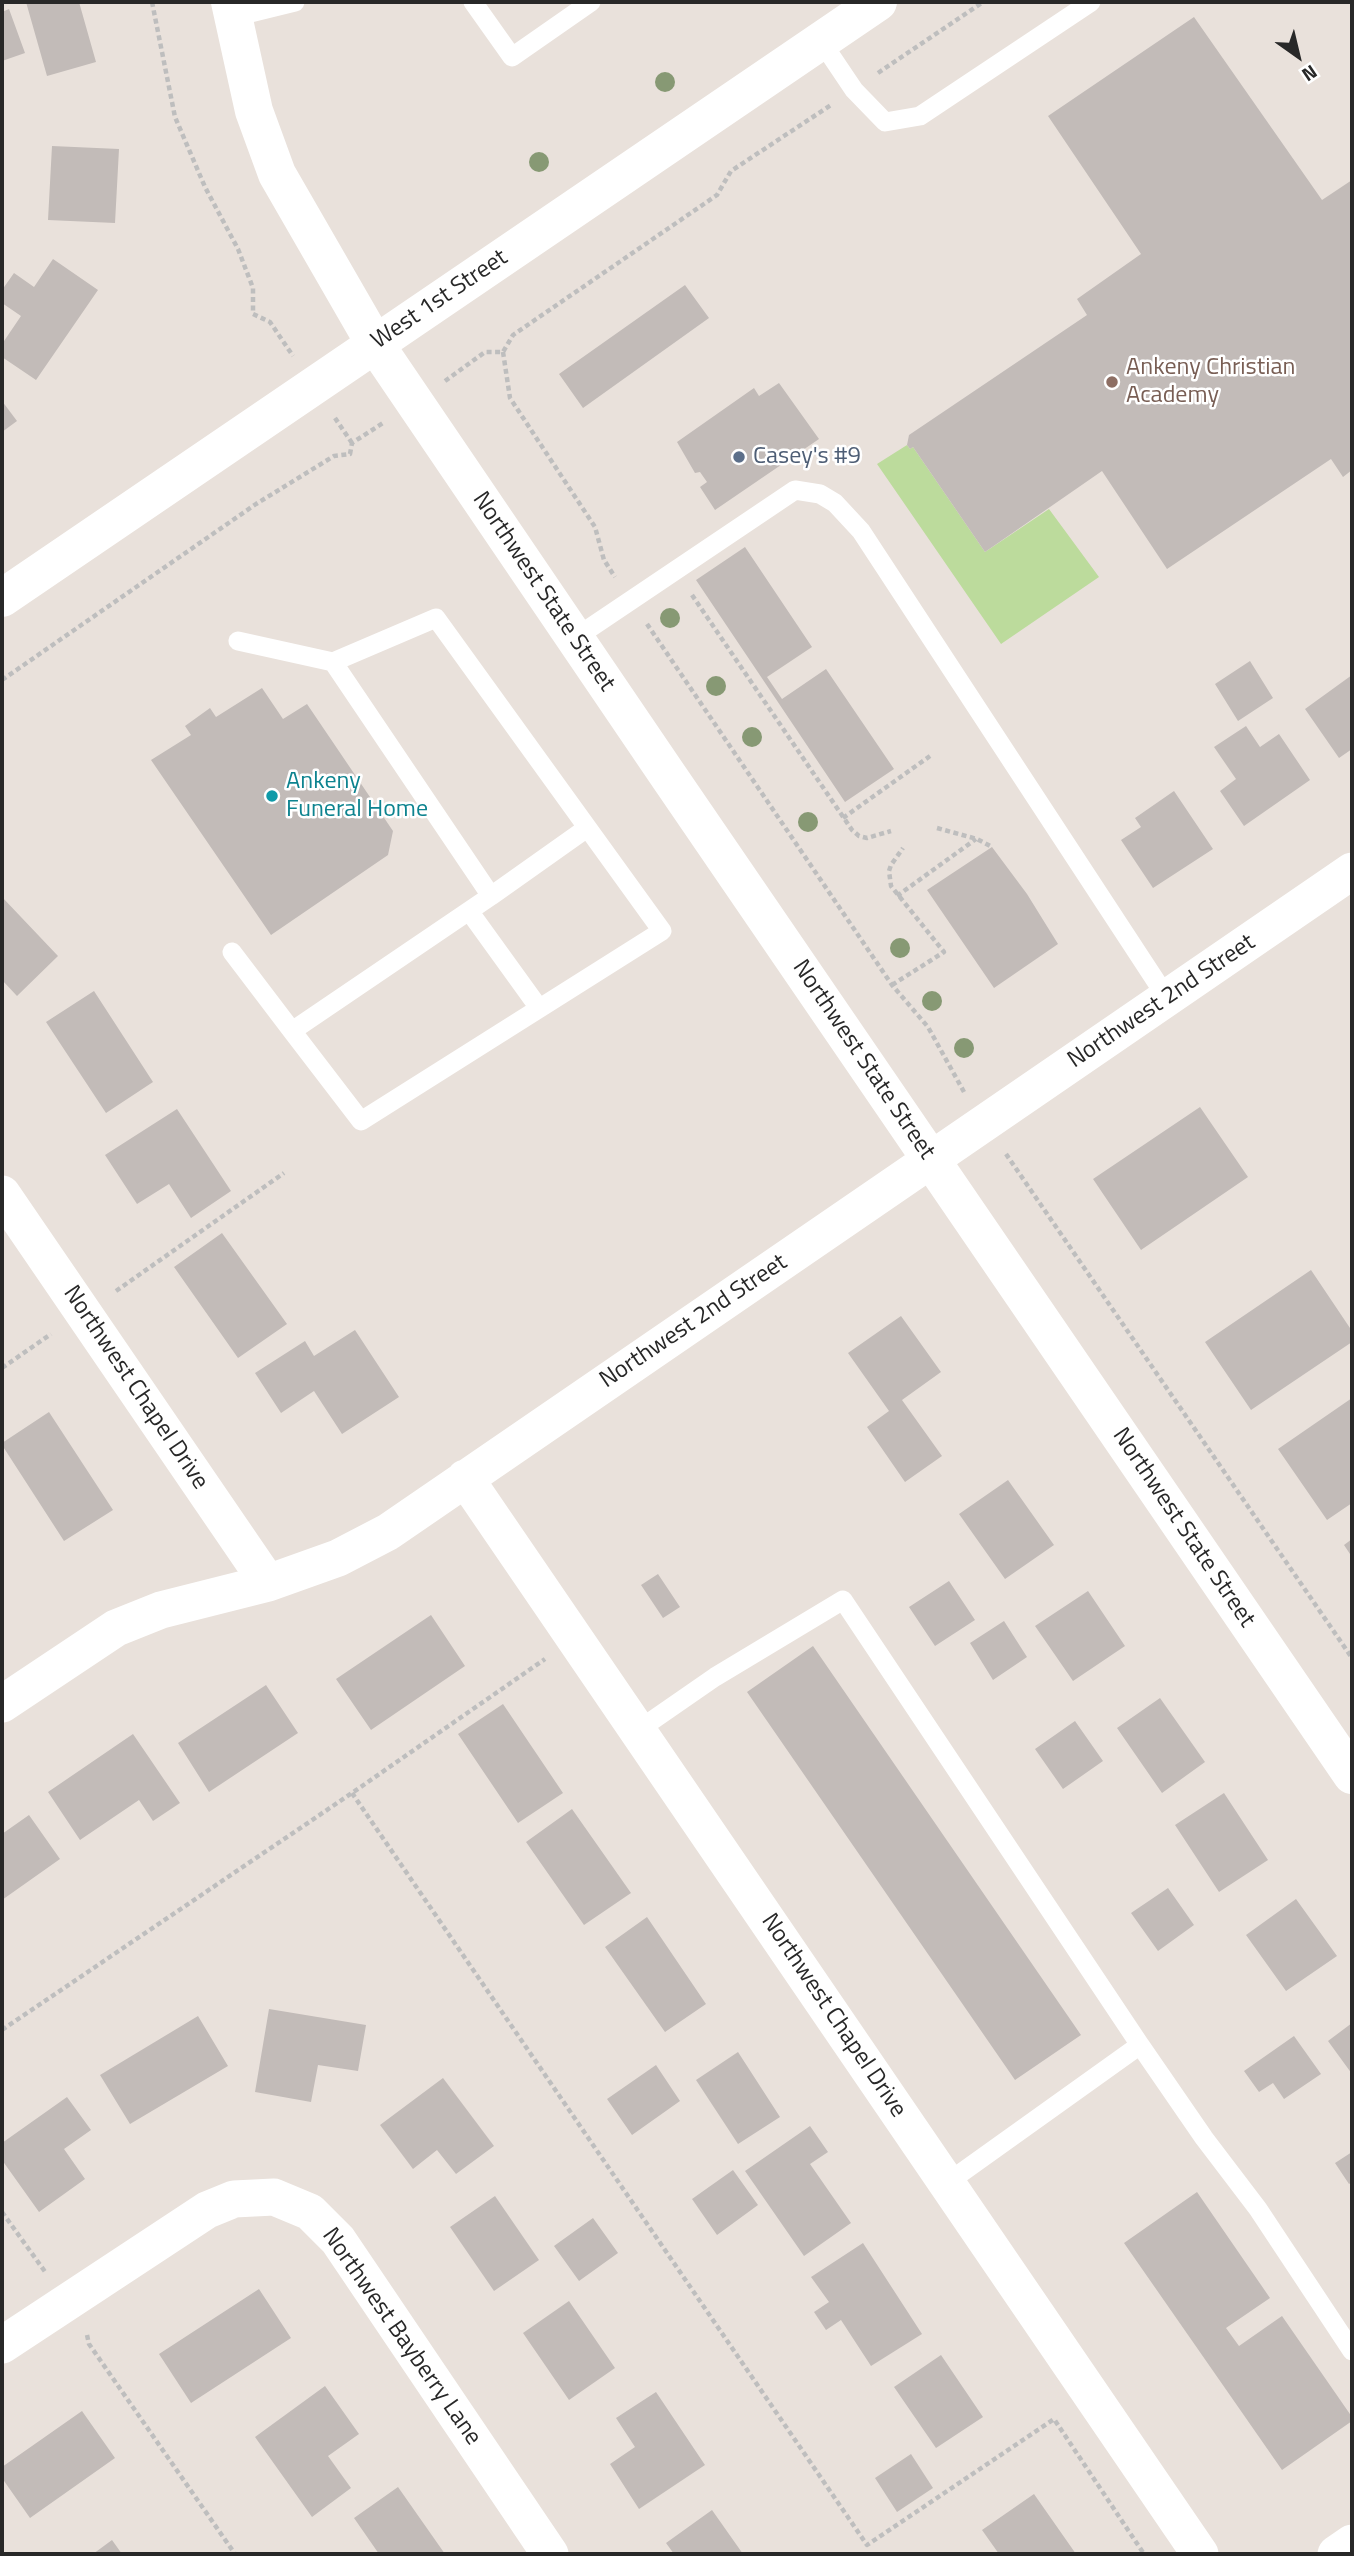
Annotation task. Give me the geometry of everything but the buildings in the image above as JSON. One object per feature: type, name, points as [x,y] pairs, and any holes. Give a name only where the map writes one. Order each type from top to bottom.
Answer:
[{"type":"main road","name":"West 1st Street","points":[[2,598],[821,41],[867,5]]},
{"type":"main road","name":"Northwest State Street","points":[[232,9],[254,111],[277,174],[376,344],[1352,1775]]},
{"type":"street","name":"Northwest 2nd Street","points":[[2,1704],[116,1628],[161,1610],[268,1583],[338,1558],[388,1532],[1352,871]]},
{"type":"street","name":"Northwest Chapel Drive","points":[[2,1194],[268,1583]]},
{"type":"street","name":"Northwest Chapel Drive","points":[[465,1478],[1200,2554]]},
{"type":"street","name":"Northwest Bayberry Lane","points":[[2,2345],[207,2210],[234,2199],[274,2197],[310,2212],[338,2240],[550,2554]]},
{"type":"street","points":[[1336,2554],[1352,2543]]},
{"type":"lane","points":[[232,9],[295,2]]},
{"type":"lane","points":[[473,2],[512,57],[591,2]]},
{"type":"lane","points":[[821,41],[854,90],[886,122],[920,116],[1091,2]]},
{"type":"lane","points":[[575,638],[795,490],[820,494],[835,503],[860,531],[1167,998]]},
{"type":"lane","points":[[232,952],[361,1121],[662,931],[436,618],[333,662],[238,641]]},
{"type":"lane","points":[[333,662],[491,896]]},
{"type":"lane","points":[[292,1031],[587,828]]},
{"type":"lane","points":[[469,911],[539,1008]]},
{"type":"lane","points":[[637,1731],[715,1676],[843,1600],[1140,2045],[1204,2138],[1258,2209],[1352,2351]]},
{"type":"lane","points":[[947,2183],[1140,2045]]},
{"type":"path","points":[[2,680],[256,504],[334,456],[350,454],[352,443],[270,322],[253,314],[253,288],[238,249],[205,187],[175,117],[152,2]]},
{"type":"path","points":[[983,2],[731,172],[717,195],[513,335],[503,352],[510,398],[595,527],[604,560],[630,601],[892,985],[928,1027],[959,1084],[985,1123],[1352,1658]]},
{"type":"path","points":[[352,443],[485,352],[503,352]]},
{"type":"path","points":[[675,570],[843,818],[859,836],[874,838],[891,831]]},
{"type":"path","points":[[843,818],[930,756]]},
{"type":"path","points":[[937,828],[976,839],[992,847]]},
{"type":"path","points":[[897,896],[976,839]]},
{"type":"path","points":[[892,985],[944,952],[891,886],[889,871],[903,848]]},
{"type":"path","points":[[2,1367],[83,1312],[113,1302],[117,1289],[284,1173]]},
{"type":"path","points":[[2,2030],[574,1639]]},
{"type":"path","points":[[352,1793],[867,2544],[1054,2419],[1144,2554]]},
{"type":"path","points":[[2,2212],[68,2301],[83,2324],[89,2344],[235,2554]]},
{"type":"green space","points":[[907,445],[910,449],[913,447],[985,552],[1049,509],[1099,577],[1001,644],[877,464]]},
{"type":"place","name":"Ankeny Christian Academy","points":[[1112,382]]},
{"type":"place","name":"Casey's #9","points":[[739,457]]},
{"type":"place","name":"Ankeny Funeral Home","points":[[272,796]]}]
